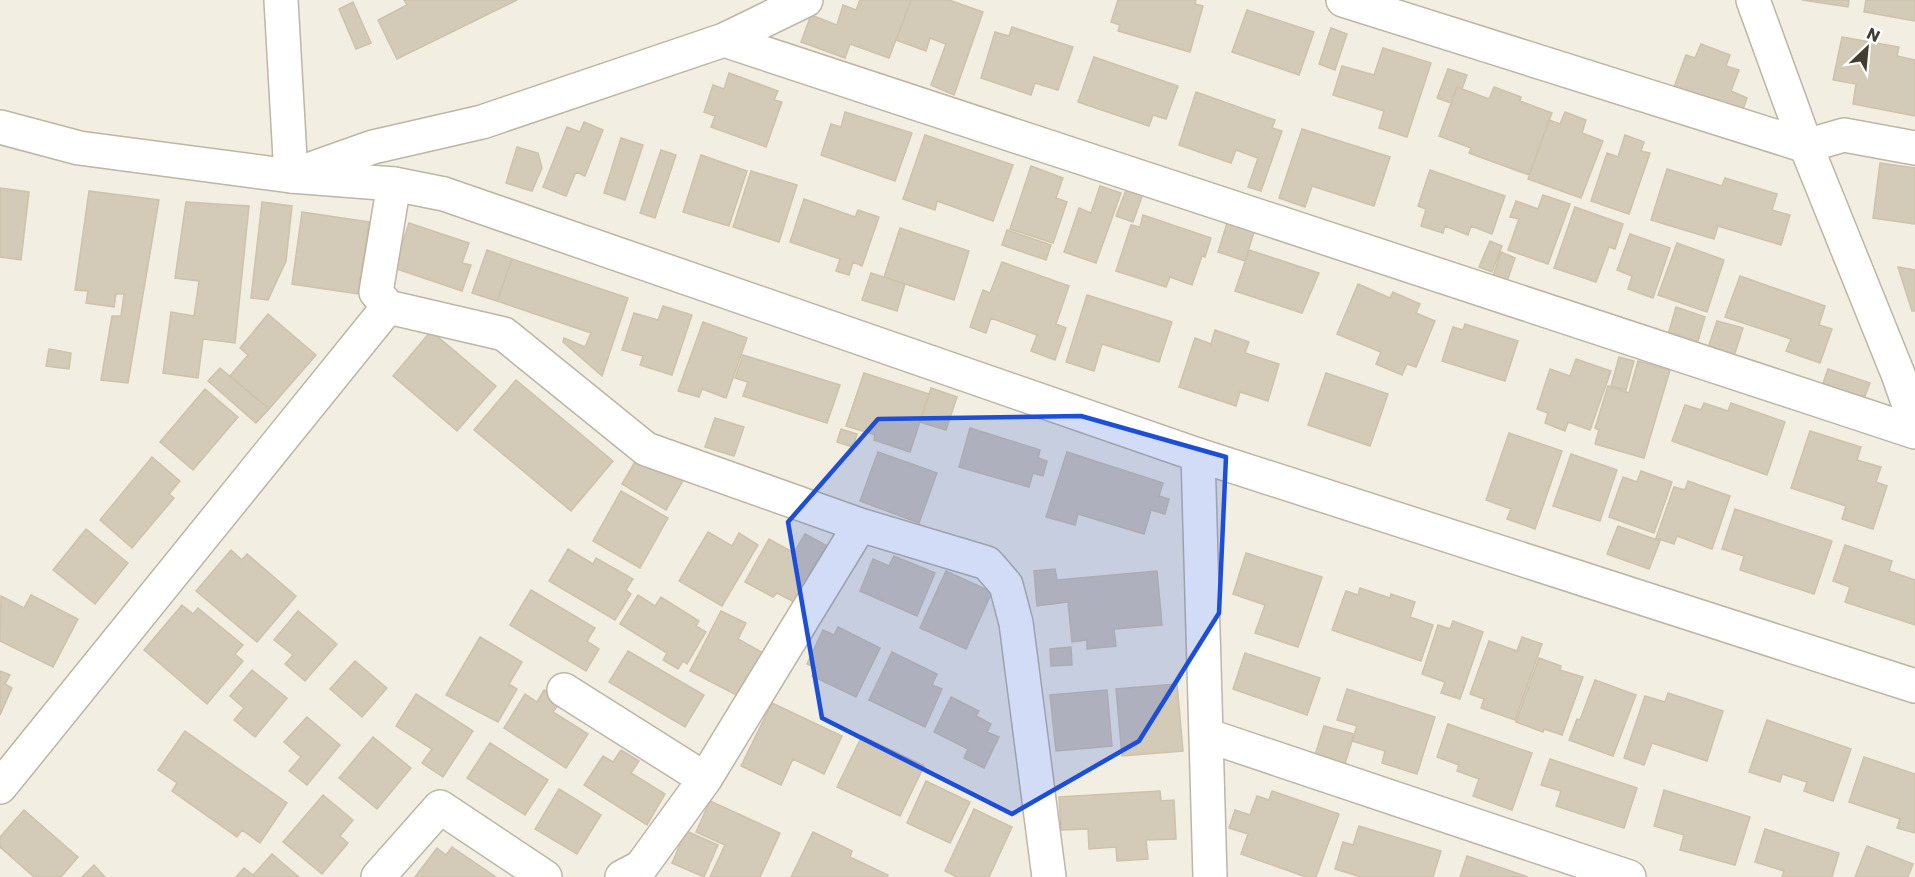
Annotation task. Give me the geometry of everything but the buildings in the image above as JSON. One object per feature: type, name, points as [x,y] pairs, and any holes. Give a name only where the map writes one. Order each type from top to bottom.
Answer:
[{"type":"street","points":[[281,0],[291,176]]},
{"type":"street","points":[[291,176],[373,147],[482,122],[724,40],[806,0]]},
{"type":"street","points":[[1343,0],[1806,146],[1844,135],[1915,148]]},
{"type":"street","points":[[1753,0],[1806,146],[1907,375],[1915,422]]},
{"type":"street","points":[[724,40],[1915,432]]},
{"type":"street","points":[[0,127],[79,148],[291,176],[394,184],[444,194],[1198,455],[1915,686]]},
{"type":"street","points":[[394,184],[376,292],[388,308],[504,334],[646,449],[860,525],[987,563],[1006,585],[1016,623],[1049,877]]},
{"type":"street","points":[[0,787],[388,308]]},
{"type":"street","points":[[1198,455],[1210,877]]},
{"type":"street","points":[[642,874],[705,778],[860,525]]},
{"type":"street","points":[[564,690],[705,778]]},
{"type":"street","points":[[1206,735],[1629,877]]},
{"type":"street","points":[[378,877],[440,807],[545,877]]},
{"type":"highlighted area","points":[[1081,416],[1226,457],[1219,613],[1139,741],[1012,814],[822,718],[788,522],[878,419]]}]
